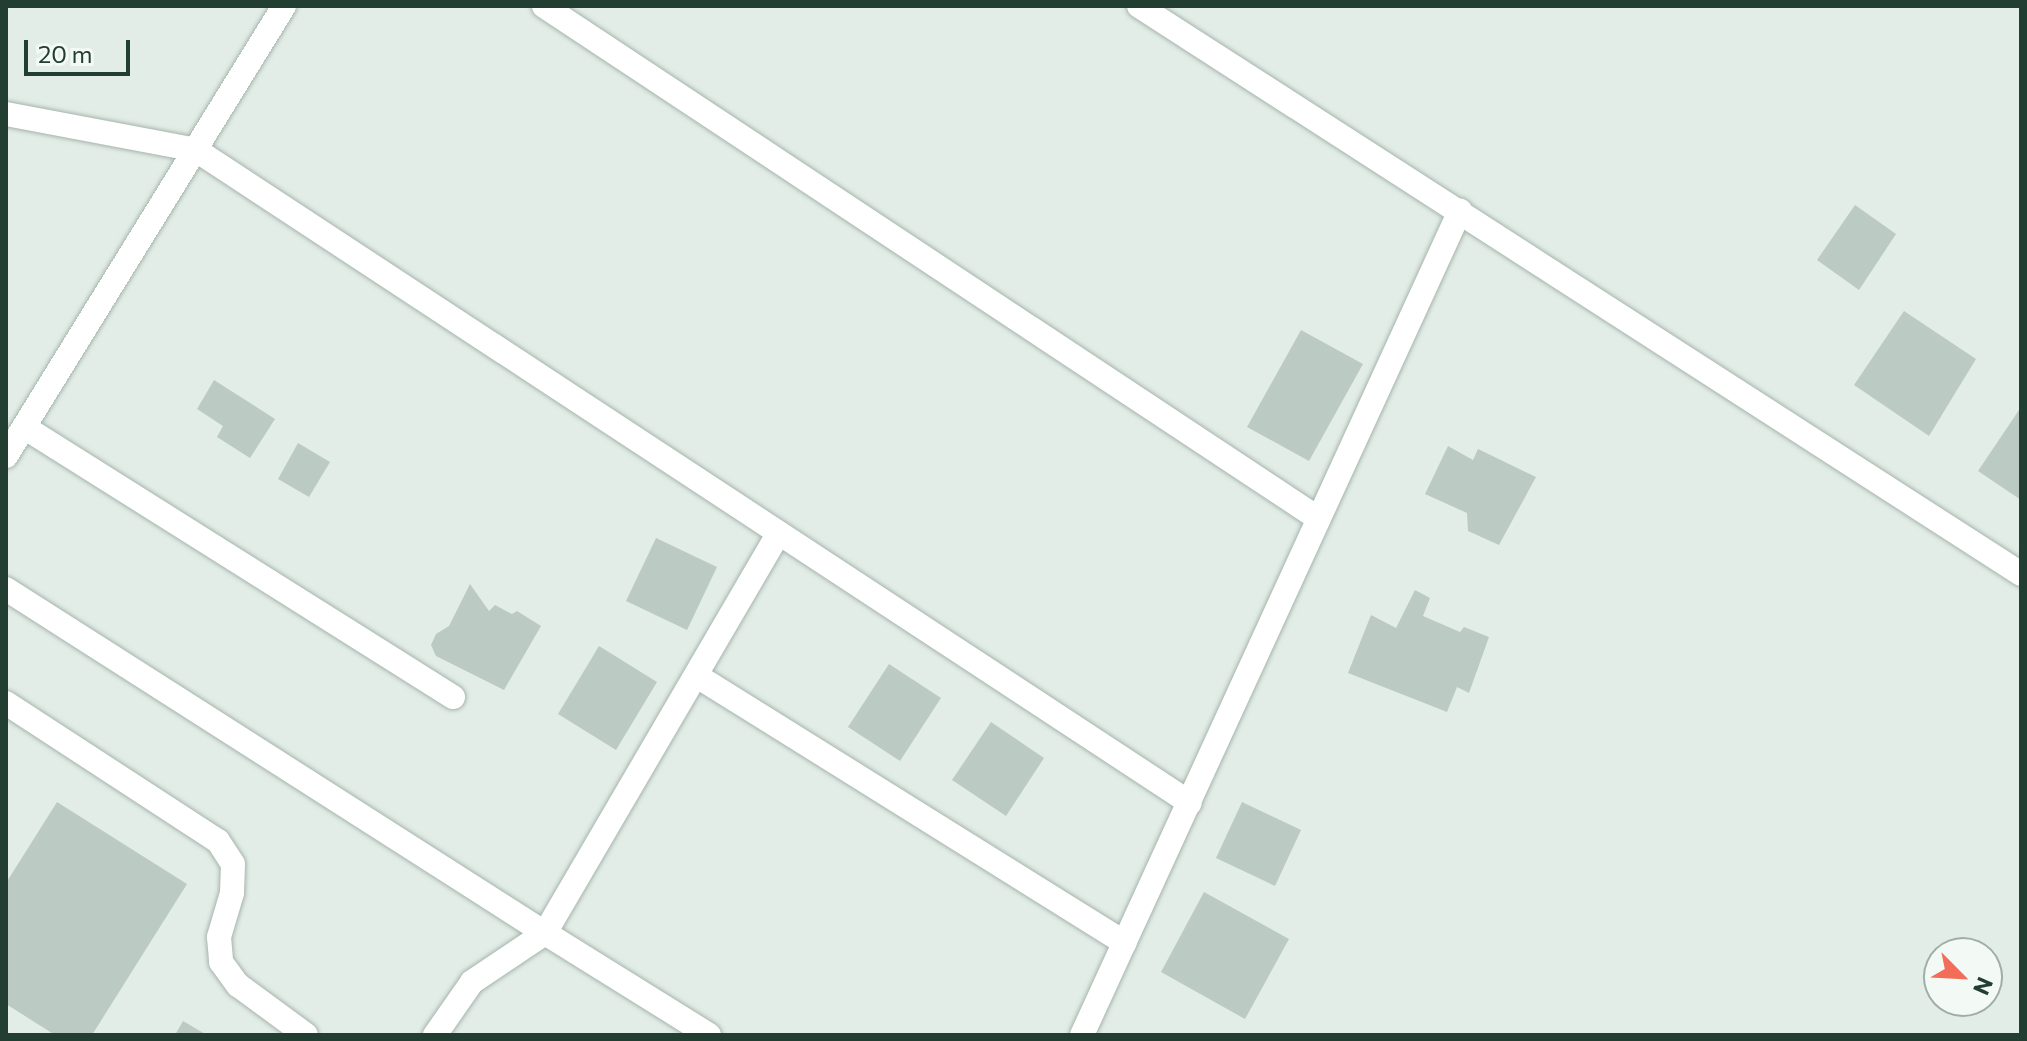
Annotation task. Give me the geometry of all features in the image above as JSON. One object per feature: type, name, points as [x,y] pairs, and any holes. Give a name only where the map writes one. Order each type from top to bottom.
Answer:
[{"type":"street","points":[[6,456],[284,6]]},
{"type":"street","points":[[544,6],[1319,519]]},
{"type":"street","points":[[1139,6],[2021,574]]},
{"type":"street","points":[[6,114],[196,150],[1190,803]]},
{"type":"street","points":[[1082,1035],[1460,211]]},
{"type":"street","points":[[24,427],[453,697]]},
{"type":"street","points":[[435,1035],[472,982],[545,933],[779,533]]},
{"type":"street","points":[[6,589],[709,1035]]},
{"type":"street","points":[[697,676],[1125,943]]},
{"type":"street","points":[[6,703],[218,841],[233,864],[232,893],[219,937],[221,962],[238,985],[306,1035]]},
{"type":"building","points":[[1855,205],[1896,234],[1859,290],[1817,260]]},
{"type":"building","points":[[1904,311],[1976,359],[1929,436],[1854,385]]},
{"type":"building","points":[[1301,330],[1363,364],[1309,461],[1247,427]]},
{"type":"building","points":[[214,380],[275,419],[250,458],[217,437],[223,426],[197,409]]},
{"type":"building","points":[[2021,407],[2021,500],[1978,471]]},
{"type":"building","points":[[298,443],[330,462],[309,497],[278,479]]},
{"type":"building","points":[[1448,446],[1473,460],[1478,449],[1536,477],[1499,545],[1468,531],[1467,513],[1425,494]]},
{"type":"building","points":[[656,538],[717,567],[687,630],[626,601]]},
{"type":"building","points":[[470,584],[489,611],[495,605],[512,614],[517,611],[541,626],[504,690],[436,656],[431,645],[436,634],[449,626]]},
{"type":"building","points":[[1415,590],[1430,598],[1423,616],[1460,632],[1464,627],[1489,637],[1469,693],[1457,687],[1447,712],[1348,673],[1371,615],[1396,628]]},
{"type":"building","points":[[599,646],[657,682],[616,750],[558,714]]},
{"type":"building","points":[[889,664],[941,698],[900,761],[848,727]]},
{"type":"building","points":[[991,722],[1044,758],[1006,816],[952,780]]},
{"type":"building","points":[[57,802],[187,884],[92,1035],[55,1035],[6,1004],[6,883]]},
{"type":"building","points":[[1242,802],[1301,830],[1275,886],[1216,858]]},
{"type":"building","points":[[1204,892],[1289,939],[1245,1019],[1161,972]]},
{"type":"building","points":[[183,1021],[207,1035],[175,1035]]}]
